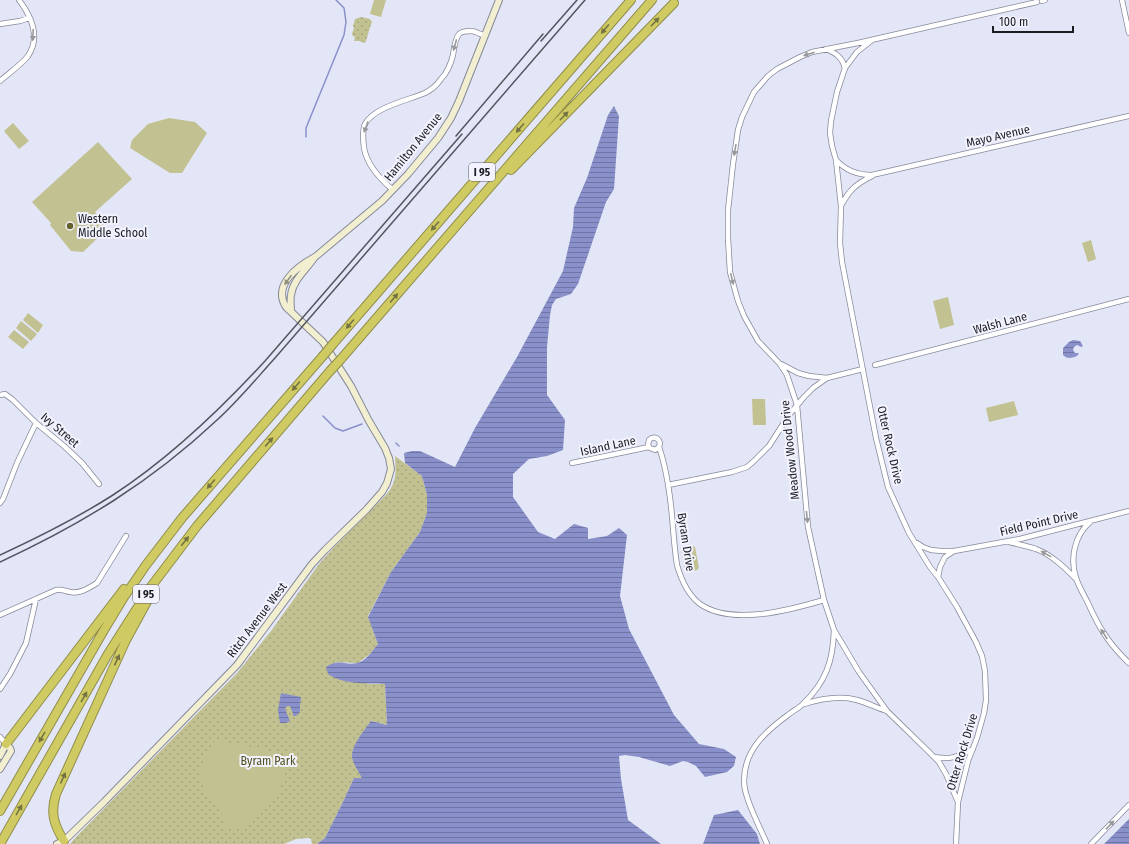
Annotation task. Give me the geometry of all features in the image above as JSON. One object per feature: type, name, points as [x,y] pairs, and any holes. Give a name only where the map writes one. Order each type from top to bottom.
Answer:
[{"type":"highway","name":"I 95","points":[[0,811],[110,619],[158,549],[195,503],[631,0]]},
{"type":"highway","name":"I 95","points":[[0,844],[118,637],[139,604],[173,557],[218,501],[652,0]]},
{"type":"highway","points":[[477,202],[525,156],[674,3]]},
{"type":"highway","points":[[6,744],[113,602],[158,549]]},
{"type":"highway","points":[[61,843],[53,816],[53,805],[56,794],[126,640],[173,557]]},
{"type":"main road","name":"Hamilton Avenue","points":[[351,386],[323,342],[286,306],[283,301],[283,287],[290,276],[298,268],[315,257],[382,201],[408,174],[438,138],[451,118],[459,101],[499,0]]},
{"type":"main road","name":"Hamilton Avenue","points":[[291,311],[293,288],[300,276],[315,257]]},
{"type":"main road","name":"Ritch Avenue West","points":[[61,843],[104,802],[237,666],[312,564],[382,492],[389,477],[391,468],[389,458],[385,448],[368,421],[351,386]]},
{"type":"main road","points":[[0,756],[6,744],[11,751],[0,769]]},
{"type":"street","points":[[0,81],[25,59],[31,50],[34,33],[30,18],[19,0]]},
{"type":"street","points":[[1122,0],[1129,33]]},
{"type":"street","name":"Meadow Wood Drive","points":[[958,802],[939,762],[887,712],[859,672],[834,630],[824,600],[808,527],[797,405],[787,376],[780,364],[758,341],[744,316],[738,301],[731,277],[728,238],[728,210],[738,130],[742,117],[754,92],[768,76],[790,62],[812,52],[858,43],[874,38],[1041,1]]},
{"type":"street","points":[[0,24],[30,18]]},
{"type":"street","points":[[393,190],[371,166],[367,158],[363,138],[363,130],[366,123],[370,118],[384,108],[432,89],[442,79],[449,66],[460,33],[472,31],[485,36]]},
{"type":"street","name":"Otter Rock Drive","points":[[874,38],[857,52],[845,69],[841,78],[831,120],[830,133],[836,160],[841,206],[840,242],[842,262],[876,438],[888,487],[909,533],[957,607],[982,656],[985,671],[986,700],[984,713],[965,771],[958,802]]},
{"type":"street","points":[[826,49],[834,52],[843,61],[845,69]]},
{"type":"street","name":"Mayo Avenue","points":[[836,160],[852,172],[872,175],[1129,116]]},
{"type":"street","name":"Mayo Avenue","points":[[841,206],[853,188],[872,175]]},
{"type":"street","name":"Walsh Lane","points":[[875,365],[1129,298]]},
{"type":"street","points":[[780,364],[788,369],[804,374],[827,378]]},
{"type":"street","points":[[668,485],[732,472],[747,467],[769,446],[789,415],[812,388],[827,378],[863,369]]},
{"type":"street","name":"Ivy Street","points":[[2,395],[12,400],[36,423],[64,446],[99,484]]},
{"type":"street","points":[[0,503],[36,423]]},
{"type":"street","points":[[653,437],[658,438],[660,442],[659,447],[654,450],[649,447],[649,440],[653,437]]},
{"type":"street","name":"Island Lane","points":[[572,464],[649,447]]},
{"type":"street","name":"Byram Drive","points":[[659,447],[668,485],[677,565],[682,579],[694,599],[700,604],[715,611],[746,615],[801,607],[824,600]]},
{"type":"street","name":"Field Point Drive","points":[[915,543],[931,550],[954,551],[1006,541],[1129,511]]},
{"type":"street","points":[[1090,521],[1084,527],[1076,543],[1074,566],[1076,579],[1102,632],[1111,645],[1129,663]]},
{"type":"street","points":[[0,615],[56,590],[76,593],[90,588],[97,583],[126,536]]},
{"type":"street","points":[[1006,541],[1037,549],[1047,554],[1059,562],[1076,579]]},
{"type":"street","points":[[938,577],[940,567],[945,557],[954,551]]},
{"type":"street","points":[[0,688],[10,674],[26,643],[36,599]]},
{"type":"street","points":[[767,844],[746,791],[744,781],[747,763],[754,748],[768,730],[802,705],[819,685],[824,676],[832,653],[834,630]]},
{"type":"street","points":[[802,705],[814,701],[848,698],[858,700],[887,712]]},
{"type":"street","points":[[0,737],[6,744]]},
{"type":"street","points":[[934,757],[949,759],[957,757],[972,749]]},
{"type":"street","points":[[957,843],[958,802]]},
{"type":"street","points":[[1091,844],[1129,805]]},
{"type":"green space","points":[[374,0],[386,0],[381,17],[370,14]]},
{"type":"green space","points":[[361,17],[370,19],[372,22],[365,43],[354,41],[355,37],[352,34],[355,19]]},
{"type":"green space","points":[[169,118],[195,122],[207,133],[182,173],[170,173],[130,148],[132,140],[148,124]]},
{"type":"green space","points":[[13,123],[29,141],[19,149],[4,131]]},
{"type":"green space","points":[[98,142],[132,179],[95,212],[107,229],[83,252],[71,251],[50,225],[51,223],[32,202]]},
{"type":"green space","points":[[1091,240],[1096,259],[1088,262],[1082,243]]},
{"type":"green space","points":[[948,297],[954,325],[940,329],[933,301]]},
{"type":"green space","points":[[28,313],[43,325],[38,333],[23,320]]},
{"type":"green space","points":[[21,321],[37,334],[31,341],[16,328]]},
{"type":"green space","points":[[14,330],[29,342],[23,349],[8,337]]},
{"type":"green space","points":[[752,399],[765,399],[766,425],[753,425]]},
{"type":"green space","points":[[1014,401],[1018,415],[989,422],[986,408]]},
{"type":"green space","name":"Byram Park","points":[[395,456],[422,476],[427,495],[427,513],[420,532],[391,572],[368,616],[378,644],[370,654],[358,663],[334,662],[368,684],[385,684],[387,725],[371,721],[357,742],[353,750],[363,778],[354,778],[325,838],[317,844],[312,844],[311,839],[309,838],[296,839],[284,844],[70,844],[237,673],[271,631],[319,564],[390,490],[395,477]]},
{"type":"green space","points":[[692,545],[695,547],[699,568],[688,572],[685,570],[681,549],[682,547]]},
{"type":"green space","points":[[215,740],[265,749],[289,760],[278,796],[247,826],[238,829],[224,829],[221,810],[206,792],[198,772]]},
{"type":"water","points":[[614,106],[619,116],[614,189],[606,202],[578,284],[571,294],[556,299],[552,305],[550,315],[547,347],[547,395],[565,420],[563,450],[547,456],[529,459],[513,474],[513,497],[538,532],[555,539],[574,524],[588,528],[588,539],[607,536],[619,528],[627,535],[620,596],[629,629],[674,715],[699,744],[724,749],[736,757],[734,766],[727,772],[705,777],[696,766],[688,762],[683,761],[670,766],[639,757],[625,755],[619,756],[621,779],[628,820],[661,844],[317,844],[325,838],[354,778],[362,778],[352,756],[358,740],[371,721],[387,725],[385,684],[355,683],[334,678],[328,674],[326,667],[335,663],[353,664],[360,662],[369,655],[378,644],[368,617],[391,572],[420,532],[427,513],[427,495],[422,476],[405,463],[404,453],[420,451],[455,467],[475,428],[517,357],[563,271],[573,227],[574,208],[587,178],[608,115]]},
{"type":"water","points":[[1073,340],[1080,341],[1083,346],[1081,347],[1077,345],[1074,347],[1073,350],[1075,353],[1079,353],[1077,356],[1068,358],[1063,355],[1063,348]]},
{"type":"water","points":[[281,693],[301,697],[300,712],[296,716],[293,716],[290,706],[286,707],[285,709],[290,721],[286,723],[280,723],[278,710]]},
{"type":"water","points":[[738,810],[757,834],[760,844],[703,844],[714,815]]},
{"type":"water","points":[[1129,819],[1129,844],[1104,844]]},
{"type":"waterway","points":[[306,137],[306,128],[344,35],[346,22],[344,8],[336,0]]},
{"type":"waterway","points":[[323,416],[335,428],[343,431],[362,424]]},
{"type":"waterway","points":[[396,443],[399,446]]},
{"type":"railway","points":[[541,41],[577,0]]},
{"type":"railway","points":[[0,562],[30,548],[87,517],[114,500],[167,463],[225,413],[275,358],[585,0]]},
{"type":"railway","points":[[456,136],[543,34]]},
{"type":"railway","points":[[0,555],[58,527],[113,495],[134,481],[174,450],[212,416],[265,361],[462,134]]},
{"type":"place","name":"Western Middle School","points":[[70,226]]}]
